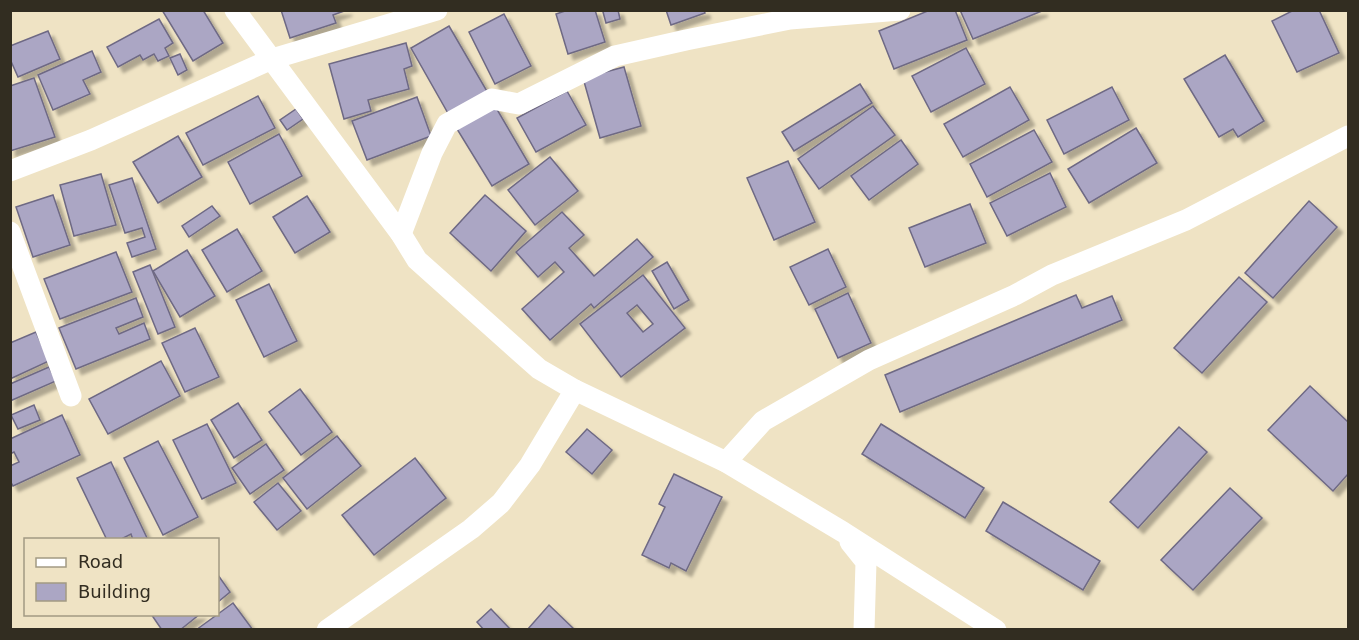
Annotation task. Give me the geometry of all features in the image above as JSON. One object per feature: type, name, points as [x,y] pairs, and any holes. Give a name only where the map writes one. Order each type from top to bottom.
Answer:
[{"type":"street","points":[[236,10],[401,234],[417,261],[514,349],[539,369],[576,390],[726,462],[843,532],[996,630]]},
{"type":"street","points":[[10,171],[91,140],[272,59],[437,10]]},
{"type":"street","points":[[401,234],[432,153],[447,124],[492,99],[519,104],[615,56],[686,40],[790,19],[900,10]]},
{"type":"street","points":[[726,462],[763,421],[869,360],[1015,295],[1052,275],[1186,220],[1348,136]]},
{"type":"street","points":[[10,232],[71,396]]},
{"type":"street","points":[[327,630],[471,529],[501,502],[530,465],[576,390]]},
{"type":"street","points":[[843,532],[866,562],[864,630]]},
{"type":"building","points":[[162,10],[203,10],[223,43],[193,61]]},
{"type":"building","points":[[281,10],[347,10],[333,15],[336,23],[290,38]]},
{"type":"building","points":[[568,10],[595,10],[605,42],[568,54],[556,14]]},
{"type":"building","points":[[618,10],[620,19],[606,23],[603,12]]},
{"type":"building","points":[[666,10],[704,10],[705,13],[671,25]]},
{"type":"building","points":[[930,10],[955,10],[967,40],[894,69],[879,31]]},
{"type":"building","points":[[960,10],[1042,10],[1042,11],[973,39]]},
{"type":"building","points":[[1294,10],[1319,10],[1339,53],[1297,72],[1272,21]]},
{"type":"building","points":[[504,14],[531,66],[495,84],[469,32]]},
{"type":"building","points":[[159,19],[173,43],[165,48],[169,56],[158,61],[154,54],[143,60],[140,55],[118,67],[107,47]]},
{"type":"building","points":[[449,26],[488,93],[449,115],[411,48]]},
{"type":"building","points":[[48,31],[60,59],[18,77],[10,59],[10,46]]},
{"type":"building","points":[[406,43],[412,66],[404,69],[409,89],[368,100],[371,111],[344,119],[329,64]]},
{"type":"building","points":[[966,48],[985,84],[931,112],[912,76]]},
{"type":"building","points":[[92,51],[101,72],[83,80],[90,94],[53,110],[38,75]]},
{"type":"building","points":[[180,54],[187,70],[178,75],[170,58]]},
{"type":"building","points":[[1225,55],[1264,121],[1238,137],[1233,129],[1219,137],[1184,79]]},
{"type":"building","points":[[624,67],[641,126],[600,138],[583,78]]},
{"type":"building","points":[[34,78],[55,137],[10,151],[10,86]]},
{"type":"building","points":[[860,84],[872,103],[794,151],[782,132]]},
{"type":"building","points":[[1010,87],[1029,120],[963,157],[944,124]]},
{"type":"building","points":[[1112,87],[1129,120],[1064,154],[1047,120]]},
{"type":"building","points":[[567,91],[586,125],[536,152],[517,118]]},
{"type":"building","points":[[258,96],[275,128],[203,165],[186,133]]},
{"type":"building","points":[[417,97],[431,136],[367,160],[352,121]]},
{"type":"building","points":[[495,106],[529,164],[492,186],[457,129]]},
{"type":"building","points":[[873,106],[895,135],[819,189],[798,159]]},
{"type":"building","points":[[296,109],[303,119],[287,130],[280,120]]},
{"type":"building","points":[[1136,128],[1157,163],[1089,203],[1068,169]]},
{"type":"building","points":[[1034,130],[1052,162],[987,197],[970,164]]},
{"type":"building","points":[[279,134],[302,176],[250,204],[228,162]]},
{"type":"building","points":[[178,136],[202,177],[158,203],[133,162]]},
{"type":"building","points":[[901,140],[918,164],[869,200],[851,176]]},
{"type":"building","points":[[550,157],[578,191],[535,225],[508,190]]},
{"type":"building","points":[[788,161],[815,222],[774,240],[747,178]]},
{"type":"building","points":[[1050,173],[1066,207],[1007,236],[990,203]]},
{"type":"building","points":[[101,174],[116,225],[74,236],[60,185]]},
{"type":"building","points":[[132,178],[156,249],[132,257],[127,243],[145,237],[142,228],[125,233],[109,185]]},
{"type":"building","points":[[53,195],[70,245],[33,257],[16,207]]},
{"type":"building","points":[[485,195],[526,231],[491,271],[450,233]]},
{"type":"building","points":[[307,196],[330,232],[295,253],[273,217]]},
{"type":"building","points":[[1309,201],[1337,227],[1273,298],[1245,273]]},
{"type":"building","points":[[970,204],[986,243],[925,267],[909,228]]},
{"type":"building","points":[[212,206],[220,216],[189,237],[182,226]]},
{"type":"building","points":[[562,212],[584,235],[569,248],[594,276],[637,239],[653,257],[594,308],[591,304],[550,340],[522,309],[564,272],[555,262],[538,277],[516,252]]},
{"type":"building","points":[[237,229],[262,271],[227,292],[202,250]]},
{"type":"building","points":[[828,249],[846,287],[809,305],[790,267]]},
{"type":"building","points":[[187,250],[215,296],[180,317],[153,271]]},
{"type":"building","points":[[116,252],[132,292],[60,319],[44,279]]},
{"type":"building","points":[[667,262],[689,300],[674,309],[652,271]]},
{"type":"building","points":[[150,265],[175,327],[158,334],[133,272]]},
{"type":"building","points":[[643,275],[685,328],[621,377],[580,324]],"holes":[[[637,305],[653,324],[643,332],[627,313]]]},
{"type":"building","points":[[1239,277],[1267,302],[1202,373],[1174,348]]},
{"type":"building","points":[[269,284],[297,341],[264,357],[236,300]]},
{"type":"building","points":[[848,293],[871,343],[838,358],[815,309]]},
{"type":"building","points":[[1076,295],[1082,308],[1112,296],[1122,320],[900,412],[885,375]]},
{"type":"building","points":[[136,298],[143,317],[116,328],[119,334],[144,323],[150,339],[76,369],[59,328]]},
{"type":"building","points":[[195,328],[219,377],[185,392],[162,343]]},
{"type":"building","points":[[36,332],[49,361],[10,379],[10,343]]},
{"type":"building","points":[[161,361],[180,396],[108,434],[89,399]]},
{"type":"building","points":[[49,367],[56,381],[10,401],[10,384]]},
{"type":"building","points":[[1310,386],[1348,422],[1348,474],[1333,491],[1268,430]]},
{"type":"building","points":[[300,389],[332,432],[301,455],[269,412]]},
{"type":"building","points":[[238,403],[262,440],[234,458],[211,420]]},
{"type":"building","points":[[34,405],[40,420],[18,429],[11,415]]},
{"type":"building","points":[[62,415],[80,455],[13,486],[10,481],[10,466],[19,462],[14,452],[10,454],[10,439]]},
{"type":"building","points":[[207,424],[236,483],[202,499],[173,440]]},
{"type":"building","points":[[881,424],[984,488],[965,518],[862,454]]},
{"type":"building","points":[[1179,427],[1207,452],[1138,528],[1110,502]]},
{"type":"building","points":[[587,429],[612,450],[592,474],[566,452]]},
{"type":"building","points":[[337,436],[361,466],[307,509],[283,478]]},
{"type":"building","points":[[158,441],[198,517],[163,535],[124,458]]},
{"type":"building","points":[[266,444],[284,470],[250,494],[232,468]]},
{"type":"building","points":[[415,458],[446,498],[374,555],[342,515]]},
{"type":"building","points":[[111,462],[147,538],[132,538],[131,534],[123,538],[106,538],[77,478]]},
{"type":"building","points":[[674,474],[722,497],[686,571],[671,563],[669,568],[642,555],[665,507],[659,504]]},
{"type":"building","points":[[278,483],[301,511],[277,530],[254,502]]},
{"type":"building","points":[[1230,488],[1262,518],[1193,590],[1161,560]]},
{"type":"building","points":[[1003,502],[1100,561],[1083,590],[986,531]]},
{"type":"building","points":[[219,576],[230,592],[219,601]]},
{"type":"building","points":[[233,603],[253,630],[196,630],[215,616],[219,616],[219,613]]},
{"type":"building","points":[[549,605],[575,630],[527,630]]},
{"type":"building","points":[[491,609],[511,630],[484,630],[477,622]]},
{"type":"building","points":[[152,616],[198,616],[180,630],[162,630]]}]
